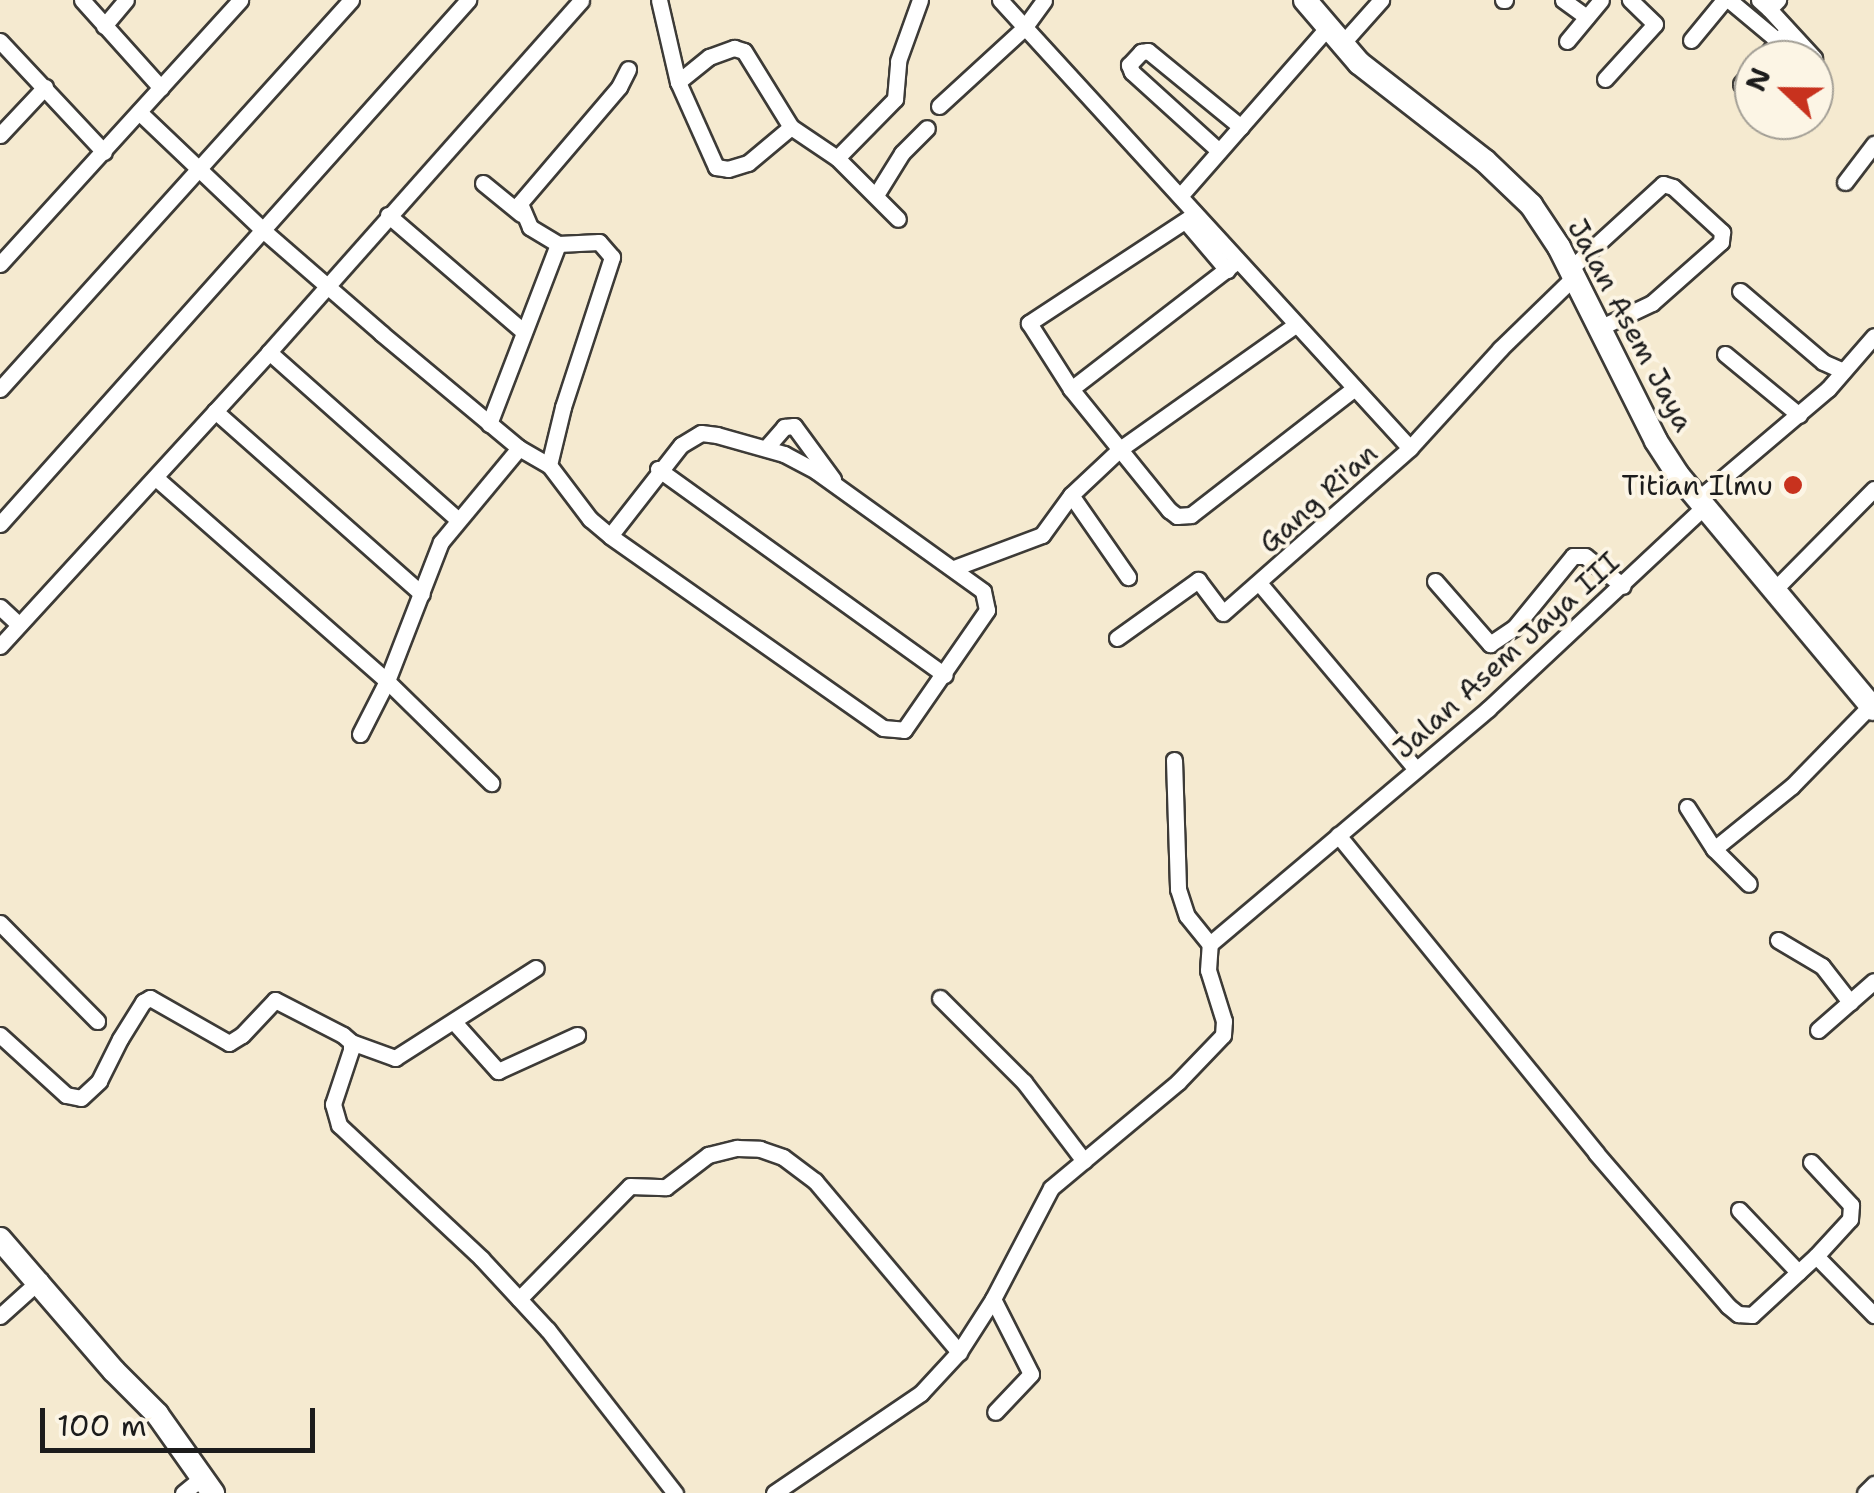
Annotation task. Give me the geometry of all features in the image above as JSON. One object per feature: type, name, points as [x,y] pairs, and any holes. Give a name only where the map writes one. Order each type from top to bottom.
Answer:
[{"type":"main road","name":"Jalan Asem Jaya","points":[[1305,0],[1334,37],[1380,82],[1509,182],[1546,225],[1656,441],[1700,504],[1872,707]]},
{"type":"main road","points":[[0,1240],[157,1414],[208,1485]]},
{"type":"street","points":[[82,0],[161,88]]},
{"type":"street","points":[[104,26],[126,0]]},
{"type":"street","points":[[0,264],[240,0]]},
{"type":"street","points":[[0,388],[352,0]]},
{"type":"street","points":[[0,524],[468,0]]},
{"type":"street","points":[[0,646],[156,478],[580,0]]},
{"type":"street","points":[[659,0],[678,82],[716,167],[728,169],[748,163],[791,127]]},
{"type":"street","points":[[837,158],[895,99],[898,62],[920,0]]},
{"type":"street","points":[[1000,0],[1180,196],[1191,218],[1232,265],[1295,325],[1410,448]]},
{"type":"street","points":[[939,106],[1024,28],[1044,0]]},
{"type":"street","points":[[1180,196],[1241,127],[1334,37],[1380,0]]},
{"type":"street","points":[[1563,0],[1586,17]]},
{"type":"street","points":[[1567,41],[1601,0]]},
{"type":"street","points":[[1605,80],[1655,24],[1630,0]]},
{"type":"street","points":[[1690,40],[1726,0],[1790,40]]},
{"type":"street","points":[[1769,3],[1783,35]]},
{"type":"street","points":[[1779,40],[1783,35]]},
{"type":"street","points":[[0,41],[104,152]]},
{"type":"street","points":[[678,82],[708,57],[734,48],[744,51],[791,127],[837,158],[898,219]]},
{"type":"street","points":[[1219,150],[1132,72],[1129,66],[1141,52],[1148,51],[1241,127]]},
{"type":"street","points":[[521,214],[520,203],[526,192],[618,87],[628,69]]},
{"type":"street","points":[[0,135],[45,86]]},
{"type":"street","points":[[139,112],[264,232],[518,448],[549,465],[590,519],[610,536],[883,728],[904,730],[984,616],[988,600],[954,568],[884,523],[838,486],[766,448],[700,432],[658,469],[610,536]]},
{"type":"street","points":[[876,195],[902,153],[926,128]]},
{"type":"street","points":[[1845,182],[1874,144]]},
{"type":"street","points":[[483,183],[521,214],[530,227],[558,244],[599,242],[612,256],[563,407],[549,465]]},
{"type":"street","name":"Gang Ri'an","points":[[1117,638],[1198,580],[1223,613],[1260,584],[1410,448],[1572,273],[1662,184],[1673,187],[1722,232],[1722,242],[1652,302],[1600,328]]},
{"type":"street","points":[[388,216],[524,332]]},
{"type":"street","points":[[1191,218],[1032,318],[1030,328],[1071,389],[1169,510],[1176,516],[1192,515],[1355,388]]},
{"type":"street","points":[[489,424],[558,244]]},
{"type":"street","points":[[1071,389],[1232,265]]},
{"type":"street","points":[[1740,291],[1823,362],[1843,371]]},
{"type":"street","points":[[954,568],[1042,534],[1071,495],[1120,449],[1295,325]]},
{"type":"street","name":"Jalan Asem Jaya III","points":[[1210,944],[1623,586],[1700,504],[1798,415],[1874,336]]},
{"type":"street","points":[[269,352],[457,519]]},
{"type":"street","points":[[1726,354],[1798,415]]},
{"type":"street","points":[[215,411],[422,594]]},
{"type":"street","points":[[766,448],[784,427],[794,426],[838,486]]},
{"type":"street","points":[[360,734],[388,681],[441,542],[518,448]]},
{"type":"street","points":[[658,469],[946,674]]},
{"type":"street","points":[[156,478],[388,681],[491,783]]},
{"type":"street","points":[[1774,590],[1874,489]]},
{"type":"street","points":[[1071,495],[1128,577]]},
{"type":"street","points":[[1435,581],[1490,644],[1514,628],[1573,556],[1585,556],[1623,586]]},
{"type":"street","points":[[1260,584],[1416,769]]},
{"type":"street","points":[[0,608],[19,626]]},
{"type":"street","points":[[1714,849],[1792,786],[1872,707]]},
{"type":"street","points":[[774,1493],[904,1409],[959,1352],[993,1299],[1051,1188],[1178,1082],[1223,1035],[1224,1021],[1208,970],[1210,944],[1182,904],[1174,760]]},
{"type":"street","points":[[1687,808],[1714,849],[1750,884]]},
{"type":"street","points":[[1338,835],[1596,1153],[1738,1314],[1752,1315],[1850,1219],[1852,1205],[1811,1162]]},
{"type":"street","points":[[0,923],[97,1021]]},
{"type":"street","points":[[1778,940],[1808,954],[1850,1002]]},
{"type":"street","points":[[0,1035],[66,1094],[80,1098],[87,1097],[99,1081],[142,1002],[150,998],[228,1042],[242,1035],[275,1000],[352,1042],[395,1058],[536,968]]},
{"type":"street","points":[[1818,1030],[1874,982]]},
{"type":"street","points":[[940,998],[1024,1082],[1084,1161]]},
{"type":"street","points":[[454,1022],[498,1071],[577,1035]]},
{"type":"street","points":[[352,1042],[333,1116],[519,1299],[675,1493]]},
{"type":"street","points":[[519,1299],[630,1186],[666,1187],[708,1156],[737,1148],[760,1150],[784,1157],[815,1180],[959,1352]]},
{"type":"street","points":[[1739,1210],[1798,1272]]},
{"type":"street","points":[[1816,1256],[1874,1315]]},
{"type":"street","points":[[0,1316],[40,1280]]},
{"type":"street","points":[[993,1299],[1032,1374],[995,1412]]},
{"type":"street","points":[[1865,1493],[1874,1484]]},
{"type":"street","points":[[182,1493],[208,1485]]},
{"type":"place","name":"Titian Ilmu","points":[[1793,485]]}]
